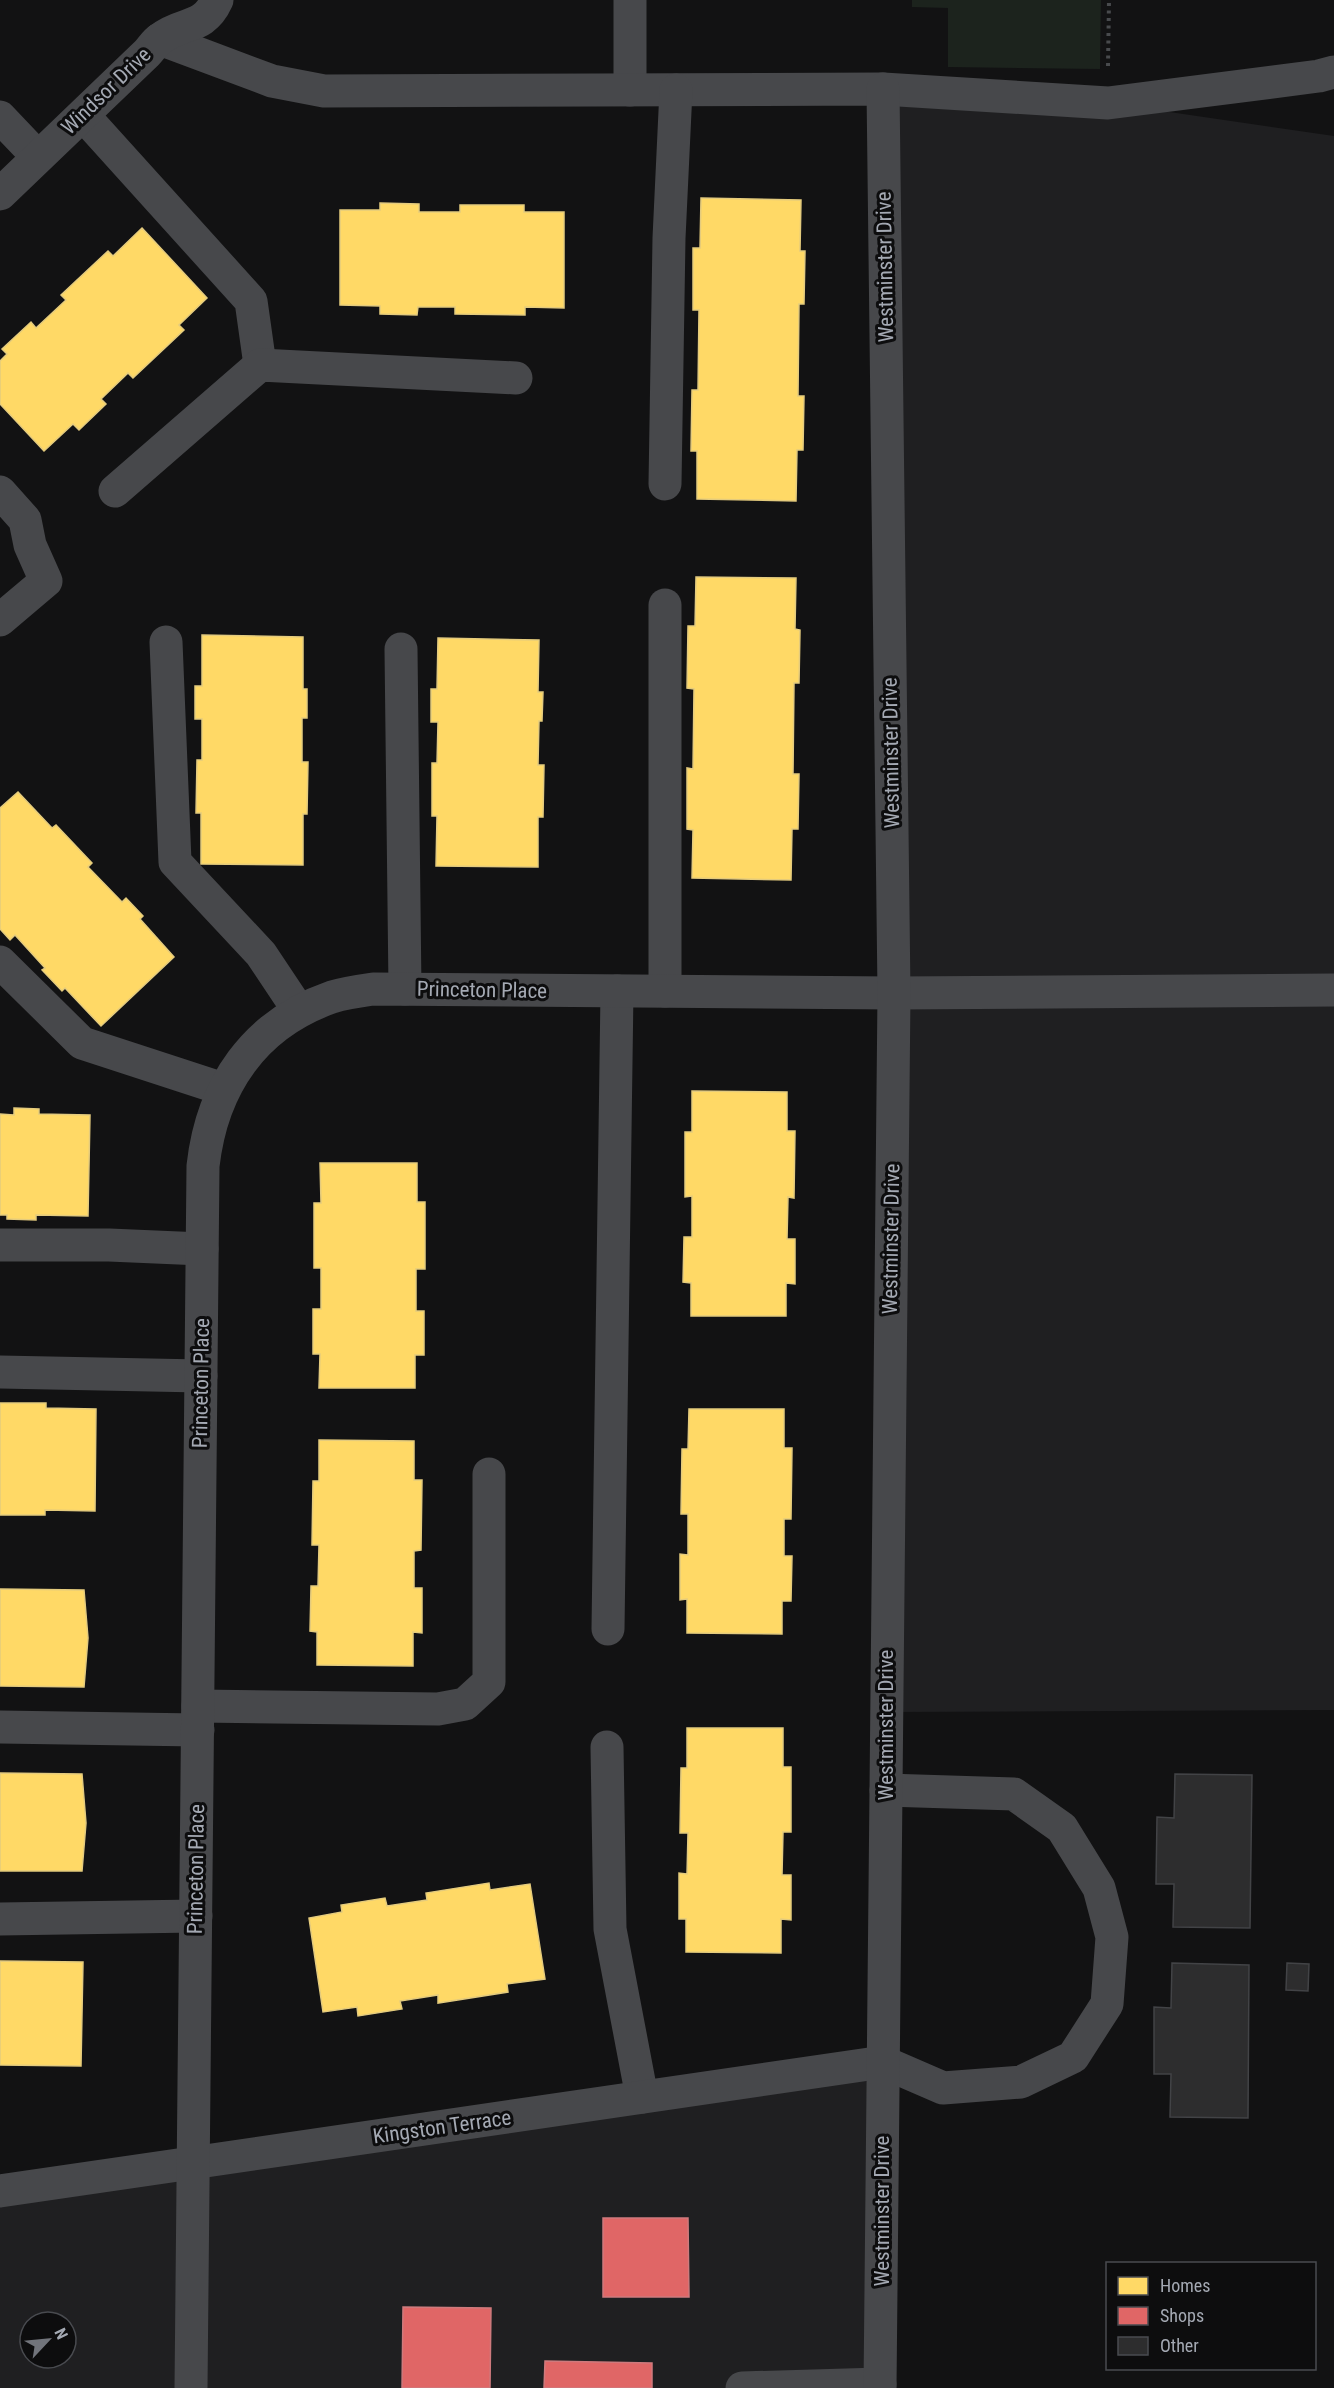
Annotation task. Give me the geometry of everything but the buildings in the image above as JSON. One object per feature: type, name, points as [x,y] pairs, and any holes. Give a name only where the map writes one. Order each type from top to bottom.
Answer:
[{"type":"street","name":"Windsor Drive","points":[[0,194],[160,39],[181,28],[198,23],[213,10],[217,0]]},
{"type":"street","points":[[630,0],[630,90]]},
{"type":"street","points":[[160,39],[272,81],[324,91],[883,89],[1108,103],[1319,76],[1334,72]]},
{"type":"street","name":"Westminster Drive","points":[[880,2386],[894,993],[883,89]]},
{"type":"street","points":[[665,484],[669,238],[676,90]]},
{"type":"street","points":[[83,115],[251,301],[260,365]]},
{"type":"street","points":[[0,117],[38,157]]},
{"type":"street","points":[[115,491],[260,365],[516,378]]},
{"type":"street","points":[[0,492],[25,520],[30,545],[46,581],[0,620]]},
{"type":"street","points":[[664,991],[665,605]]},
{"type":"street","points":[[166,642],[175,862],[261,954],[299,1011]]},
{"type":"street","points":[[401,649],[405,989]]},
{"type":"street","points":[[0,962],[82,1043],[223,1089]]},
{"type":"street","name":"Princeton Place","points":[[191,2388],[203,1166],[206,1136],[223,1089],[237,1066],[267,1033],[299,1011],[333,996],[373,989],[894,993],[1334,990]]},
{"type":"street","points":[[608,1629],[617,991]]},
{"type":"street","points":[[0,1245],[109,1245],[202,1249]]},
{"type":"street","points":[[0,1372],[201,1376]]},
{"type":"street","points":[[0,1727],[438,1709],[465,1704],[489,1682],[489,1474]]},
{"type":"street","points":[[608,1747],[610,1929],[642,2097]]},
{"type":"street","points":[[883,2062],[943,2088],[1021,2082],[1073,2057],[1107,2004],[1112,1937],[1099,1888],[1062,1828],[1014,1794],[886,1790]]},
{"type":"street","points":[[0,1918],[196,1916]]},
{"type":"street","name":"Kingston Terrace","points":[[0,2192],[883,2062]]},
{"type":"street","points":[[742,2388],[880,2386]]},
{"type":"path","points":[[1108,103],[1109,0]]},
{"type":"shaded area","points":[[912,0],[1101,0],[1100,69],[948,67],[948,8],[912,7]]},
{"type":"shaded area","points":[[883,89],[1108,103],[1334,136],[1334,1710],[886,1712]]},
{"type":"shaded area","points":[[883,2062],[880,2388],[0,2388],[0,2191]]}]
